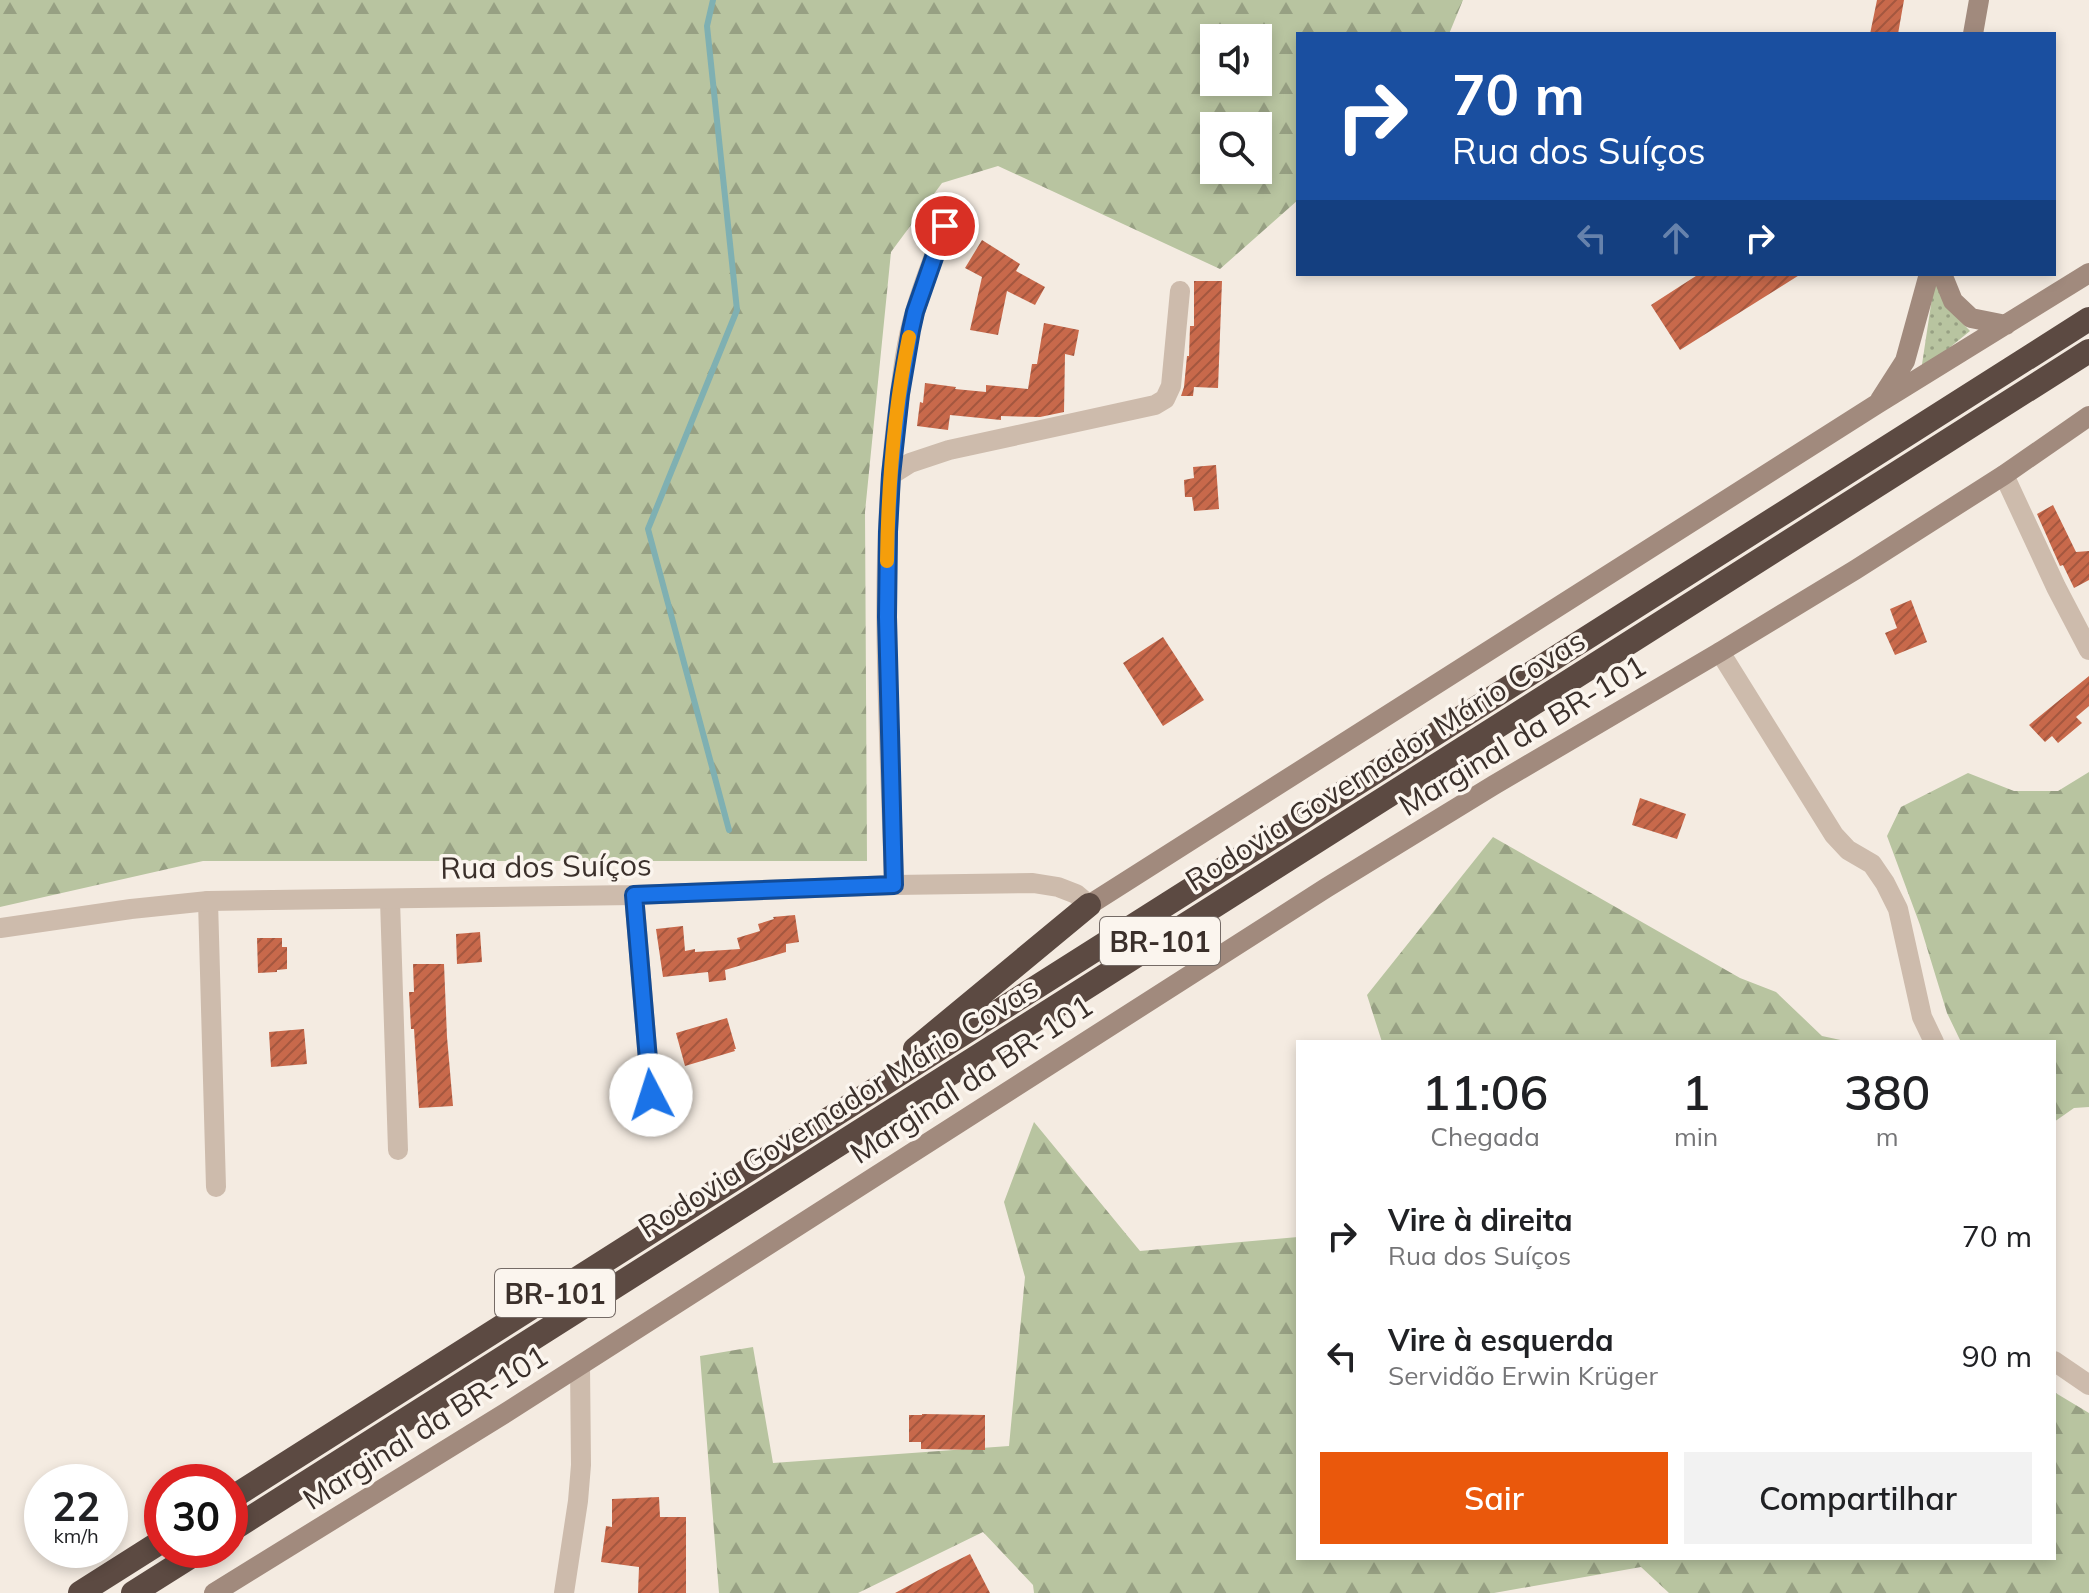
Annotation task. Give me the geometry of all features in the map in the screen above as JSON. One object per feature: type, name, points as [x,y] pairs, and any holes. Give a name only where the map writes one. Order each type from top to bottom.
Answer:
[{"type":"highway","name":"Rodovia Governador Mário Covas","points":[[248,1488],[2089,319]]},
{"type":"highway","name":"Rodovia Governador Mário Covas","points":[[248,1520],[2089,351]]},
{"type":"highway","points":[[828,1121],[1089,905]]},
{"type":"highway","points":[[80,1593],[144,1552]]},
{"type":"highway","points":[[133,1593],[173,1568]]},
{"type":"main road","points":[[1973,32],[1979,0]]},
{"type":"main road","points":[[1089,905],[1877,404],[2089,273]]},
{"type":"main road","points":[[1877,404],[1905,361],[1928,276]]},
{"type":"main road","points":[[1943,276],[1953,301],[1971,318],[2006,325]]},
{"type":"main road","name":"Marginal da BR-101","points":[[214,1593],[440,1455],[1326,888],[1855,570],[2004,475],[2089,416]]},
{"type":"street","points":[[894,885],[887,617],[891,475],[900,394],[915,312],[945,226]]},
{"type":"street","points":[[891,475],[910,463],[949,450],[1155,405],[1165,399],[1171,386],[1180,291]]},
{"type":"street","points":[[2004,475],[2089,650]]},
{"type":"street","points":[[1720,652],[1834,835],[1848,850],[1872,864],[1885,883],[1898,909],[1922,1017],[1933,1040]]},
{"type":"street","name":"Rua dos Suíços","points":[[0,928],[208,901],[634,895],[894,885],[1033,883],[1076,894],[1089,905]]},
{"type":"street","points":[[634,895],[651,1095]]},
{"type":"street","points":[[390,900],[398,1150]]},
{"type":"street","points":[[208,901],[216,1187]]},
{"type":"street","points":[[2056,1362],[2089,1385]]},
{"type":"street","points":[[564,1593],[581,1465],[580,1366]]},
{"type":"green space","points":[[0,0],[1463,0],[1450,32],[1296,32],[1296,202],[1220,269],[998,166],[942,183],[891,252],[865,512],[867,861],[203,861],[0,907]]},
{"type":"green space","points":[[1935,278],[1950,310],[1970,331],[1921,371]]},
{"type":"green space","points":[[2089,772],[2089,1107],[2074,1108],[2056,1121],[2056,1040],[1960,1040],[1947,1013],[1920,925],[1887,836],[1901,807],[1968,773],[2014,791],[2058,791]]},
{"type":"green space","points":[[1493,837],[1740,978],[1776,992],[1822,1036],[1841,1040],[1381,1040],[1367,995]]},
{"type":"green space","points":[[1034,1122],[1140,1251],[1296,1237],[1296,1560],[2056,1560],[2056,1393],[2089,1413],[2089,1593],[1669,1593],[1641,1567],[1494,1593],[1034,1593],[1033,1585],[983,1532],[858,1593],[719,1593],[700,1356],[753,1347],[773,1463],[1009,1446],[1025,1277],[1004,1202]]},
{"type":"building","points":[[1877,0],[1904,0],[1898,32],[1870,32]]},
{"type":"building","points":[[982,240],[1020,264],[1016,271],[1045,287],[1035,305],[1007,291],[998,335],[970,330],[982,277],[965,268]]},
{"type":"building","points":[[1696,276],[1798,276],[1680,350],[1651,305]]},
{"type":"building","points":[[1194,281],[1222,281],[1218,388],[1194,387],[1193,396],[1181,396],[1189,356],[1190,326],[1194,326]]},
{"type":"building","points":[[1044,323],[1079,330],[1074,356],[1065,354],[1064,412],[1040,417],[1001,416],[1001,420],[950,415],[948,430],[917,426],[925,383],[986,392],[986,385],[1028,389],[1032,364],[1037,364]]},
{"type":"building","points":[[1216,465],[1219,509],[1194,511],[1192,497],[1185,497],[1184,480],[1194,478],[1193,467]]},
{"type":"building","points":[[2053,505],[2076,552],[2089,551],[2089,580],[2074,588],[2063,565],[2060,566],[2037,514]]},
{"type":"building","points":[[1911,600],[1927,642],[1895,655],[1885,633],[1897,628],[1890,609]]},
{"type":"building","points":[[1163,637],[1204,700],[1163,726],[1123,663]]},
{"type":"building","points":[[2089,676],[2089,706],[2076,717],[2082,723],[2058,743],[2052,736],[2045,742],[2029,725]]},
{"type":"building","points":[[1640,798],[1686,814],[1677,839],[1632,825]]},
{"type":"building","points":[[795,915],[799,942],[786,944],[786,952],[725,970],[726,980],[709,982],[708,972],[663,977],[656,929],[683,926],[685,951],[740,949],[737,938],[760,931],[758,924],[773,917]]},
{"type":"building","points":[[480,932],[482,962],[457,964],[456,934]]},
{"type":"building","points":[[257,938],[282,938],[282,947],[287,947],[287,969],[258,973]]},
{"type":"building","points":[[413,964],[444,964],[453,1106],[419,1108],[409,992],[414,992]]},
{"type":"building","points":[[727,1018],[735,1051],[685,1066],[676,1033]]},
{"type":"building","points":[[304,1029],[307,1064],[271,1067],[269,1032]]},
{"type":"building","points":[[909,1415],[985,1415],[985,1450],[921,1449],[921,1442],[909,1442]]},
{"type":"building","points":[[659,1497],[660,1517],[686,1517],[686,1593],[638,1593],[639,1567],[601,1562],[606,1526],[612,1527],[612,1499]]},
{"type":"building","points":[[970,1554],[990,1593],[895,1593],[944,1567]]},
{"type":"waterway","points":[[713,0],[707,26],[737,310],[648,529],[729,830]]},
{"type":"slow traffic","points":[[887,561],[891,475],[909,337]]},
{"type":"route","points":[[651,1095],[634,895],[894,885],[887,617],[891,475],[907,348],[915,312],[945,226]]}]
